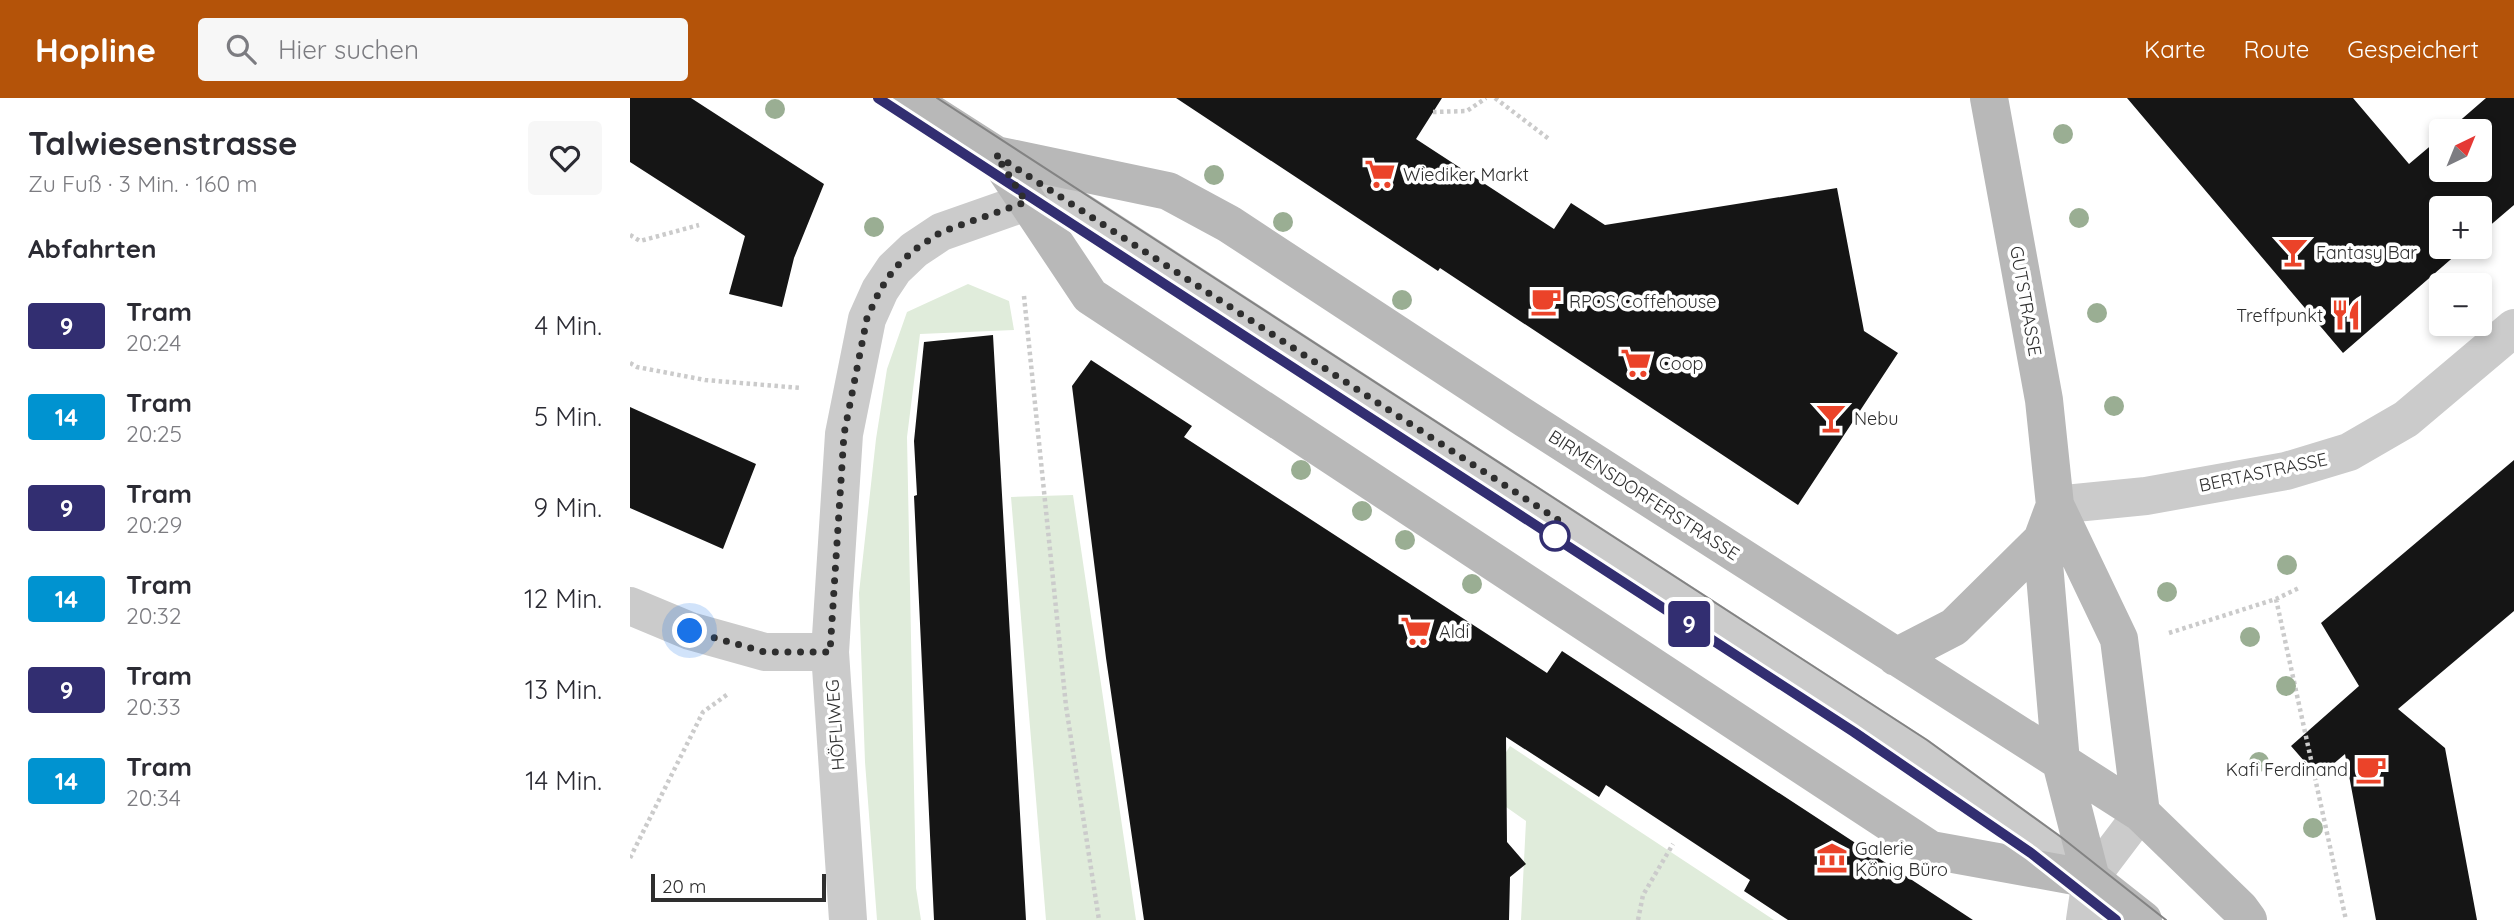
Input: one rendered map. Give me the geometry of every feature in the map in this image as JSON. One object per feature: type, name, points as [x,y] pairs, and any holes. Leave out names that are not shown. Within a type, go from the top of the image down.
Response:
[{"type":"main road","name":"BIRMENSDORFERSTRASSE","points":[[907,98],[996,155],[1168,191],[1229,224],[1504,405],[2141,813],[2240,909],[2248,920]]},
{"type":"main road","name":"GUTSTRASSE","points":[[1989,98],[2044,400],[2062,762],[2091,879]]},
{"type":"main road","name":"BIRMENSDORFERSTRASSE","points":[[996,155],[1090,296],[1931,850],[2091,879],[2143,920]]},
{"type":"main road","name":"GUTSTRASSE","points":[[2049,523],[2119,639],[2141,813]]},
{"type":"main road","points":[[1896,657],[1954,627],[2049,523]]},
{"type":"street","name":"HÖFLIWEG","points":[[848,920],[830,652],[844,434],[867,318],[880,290],[894,269],[914,250],[941,232],[1026,202]]},
{"type":"street","name":"BERTASTRASSE","points":[[2049,523],[2146,496],[2273,474],[2349,452],[2406,419],[2514,328]]},
{"type":"street","points":[[630,606],[690,631],[765,652],[830,652]]},
{"type":"street","points":[[2085,920],[2091,879]]},
{"type":"lane","name":"BIRMENSDORFERSTRASSE","points":[[996,155],[1918,754],[2091,879]]},
{"type":"lane","points":[[2091,879],[2141,813]]},
{"type":"path","points":[[1433,112],[1467,111],[1486,98]]},
{"type":"path","points":[[1495,98],[1549,139]]},
{"type":"path","points":[[630,235],[640,241],[699,225]]},
{"type":"path","points":[[1024,296],[1066,706],[1099,920]]},
{"type":"path","points":[[630,363],[637,367],[705,380],[813,389]]},
{"type":"path","points":[[2169,633],[2276,599],[2299,588]]},
{"type":"path","points":[[2276,599],[2346,920]]},
{"type":"path","points":[[630,858],[703,712],[740,687],[765,652]]},
{"type":"path","points":[[1638,920],[1643,895],[1673,844]]},
{"type":"green space","points":[[968,284],[1009,301],[1014,330],[920,334],[907,437],[916,888],[921,920],[877,920],[865,762],[859,593],[876,439],[887,369],[907,312]]},
{"type":"green space","points":[[1073,495],[1136,920],[1046,920],[1011,497]]},
{"type":"green space","points":[[1510,746],[1774,920],[1521,920],[1526,821],[1482,790]]},
{"type":"building","points":[[630,98],[691,98],[824,184],[794,258],[782,307],[729,294],[745,236],[630,162]]},
{"type":"building","points":[[1176,98],[1442,98],[1416,139],[1554,229],[1571,203],[1605,225],[1837,188],[1864,331],[1898,353],[1798,505],[1440,268],[1438,271]]},
{"type":"building","points":[[2127,98],[2353,98],[2409,164],[2429,147],[2429,182],[2492,182],[2492,119],[2462,119],[2486,98],[2514,98],[2514,205],[2492,224],[2492,196],[2429,196],[2429,259],[2451,259],[2435,273],[2429,273],[2429,278],[2343,353]]},
{"type":"building","points":[[993,335],[1026,920],[934,920],[914,496],[917,495],[914,441],[924,342]]},
{"type":"building","points":[[1091,360],[1192,426],[1184,437],[1547,673],[1562,651],[1973,920],[1788,920],[1744,891],[1750,880],[1606,785],[1599,797],[1506,737],[1507,842],[1526,864],[1510,877],[1509,920],[1144,920],[1106,658],[1072,386]]},
{"type":"building","points":[[630,407],[756,464],[723,549],[630,508]]},
{"type":"building","points":[[2514,460],[2514,611],[2398,709],[2445,748],[2477,920],[2376,920],[2345,754],[2318,777],[2291,746],[2359,686],[2321,623]]},
{"type":"tram line","points":[[878,98],[1854,731],[2031,853],[2116,920]]},
{"type":"tram line","name":"9","points":[[878,98],[1909,768],[2031,853],[2116,920]]},
{"type":"tram line","points":[[937,98],[1927,740],[2061,837],[2166,920]]},
{"type":"place","name":"Wiediker Markt","points":[[1380,174]]},
{"type":"place","name":"Fantasy Bar","points":[[2293,252]]},
{"type":"place","name":"RPOS Coffehouse","points":[[1546,301]]},
{"type":"place","name":"Treffpunkt","points":[[2346,315]]},
{"type":"place","name":"Coop","points":[[1636,363]]},
{"type":"place","name":"Nebu","points":[[1831,418]]},
{"type":"place","name":"Aldi","points":[[1416,631]]},
{"type":"place","name":"Kafi Ferdinand","points":[[2371,769]]},
{"type":"place","name":"Galerie König Büro","points":[[1832,858]]},
{"type":"route","points":[[690,631],[765,652],[830,652],[844,434],[867,318],[880,290],[894,269],[914,250],[941,232],[1026,202],[996,155],[1563,523],[1555,536]]}]
